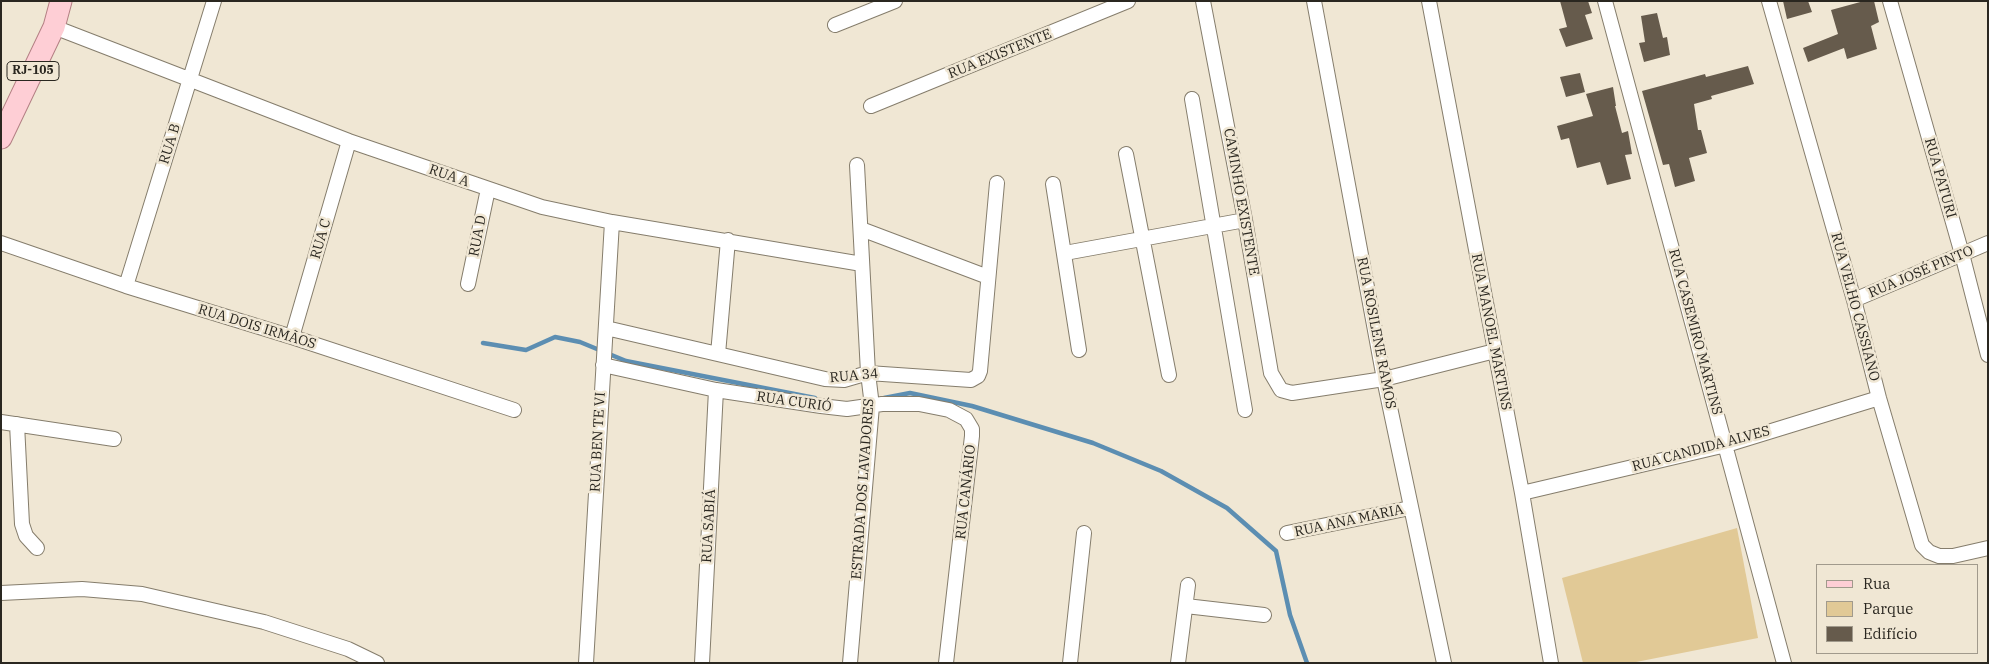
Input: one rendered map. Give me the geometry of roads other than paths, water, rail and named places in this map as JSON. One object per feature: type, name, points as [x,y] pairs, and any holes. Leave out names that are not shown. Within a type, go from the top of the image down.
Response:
[{"type":"main road","name":"RJ-105","points":[[1,138],[54,27],[61,1]]},
{"type":"street","name":"RUA B","points":[[126,286],[214,1]]},
{"type":"street","points":[[835,25],[895,1]]},
{"type":"street","name":"RUA EXISTENTE","points":[[871,106],[1128,1]]},
{"type":"street","name":"CAMINHO EXISTENTE","points":[[1203,1],[1245,220],[1271,373],[1281,390],[1292,393],[1384,379]]},
{"type":"street","name":"RUA ROSILENE RAMOS","points":[[1314,1],[1384,379],[1444,663]]},
{"type":"street","name":"RUA MANOEL MARTINS","points":[[1429,1],[1522,493],[1551,663]]},
{"type":"street","name":"RUA CASEMIRO MARTINS","points":[[1605,1],[1784,663]]},
{"type":"street","name":"RUA VELHO CASSIANO","points":[[1769,1],[1854,300],[1879,398],[1922,545],[1929,552],[1939,556],[1953,556],[1988,548]]},
{"type":"street","name":"RUA PATURI","points":[[1890,1],[1962,254],[1988,355]]},
{"type":"street","name":"RUA A","points":[[54,27],[350,141],[542,207],[612,222],[862,264]]},
{"type":"street","points":[[1192,99],[1212,226],[1245,410]]},
{"type":"street","name":"RUA C","points":[[292,337],[350,141]]},
{"type":"street","points":[[1126,154],[1169,375]]},
{"type":"street","name":"ESTRADA DOS LAVADORES","points":[[850,663],[872,404],[857,165]]},
{"type":"street","name":"RUA 34","points":[[606,333],[718,354],[825,379],[954,380],[975,378],[980,371],[997,183]]},
{"type":"street","points":[[1054,184],[1079,350]]},
{"type":"street","name":"RUA D","points":[[468,284],[488,189]]},
{"type":"street","points":[[1065,253],[1245,220]]},
{"type":"street","name":"RUA BEN TE VI","points":[[586,663],[612,222]]},
{"type":"street","points":[[860,229],[988,277]]},
{"type":"street","points":[[718,354],[728,240]]},
{"type":"street","name":"RUA DOIS IRMÃOS","points":[[1,243],[126,286],[292,337],[514,410]]},
{"type":"street","name":"RUA JOSÉ PINTO","points":[[1854,300],[1988,243]]},
{"type":"street","points":[[1384,379],[1495,351]]},
{"type":"street","points":[[603,361],[716,390]]},
{"type":"street","name":"RUA CURIÓ","points":[[716,390],[843,409],[872,404]]},
{"type":"street","name":"RUA SABIÁ","points":[[702,663],[716,390]]},
{"type":"street","name":"RUA CANDIDA ALVES","points":[[1522,493],[1726,445],[1879,398]]},
{"type":"street","name":"RUA CANÁRIO","points":[[872,404],[905,403],[932,406],[962,416],[966,419],[972,430],[946,663]]},
{"type":"street","points":[[1,422],[114,439]]},
{"type":"street","points":[[17,424],[22,524],[26,536],[37,548]]},
{"type":"street","name":"RUA ANA MARIA","points":[[1287,533],[1410,508]]},
{"type":"street","points":[[1070,663],[1084,533]]},
{"type":"street","points":[[1178,663],[1188,585]]},
{"type":"street","points":[[1,593],[82,589],[142,594],[264,622],[348,649],[377,663]]},
{"type":"street","points":[[1186,606],[1264,615]]},
{"type":"waterway","points":[[483,343],[526,350],[555,337],[580,342],[626,361],[815,398]]},
{"type":"waterway","points":[[884,398],[910,393],[972,406],[1093,443],[1161,471],[1227,508],[1276,551],[1290,615],[1307,663]]}]
